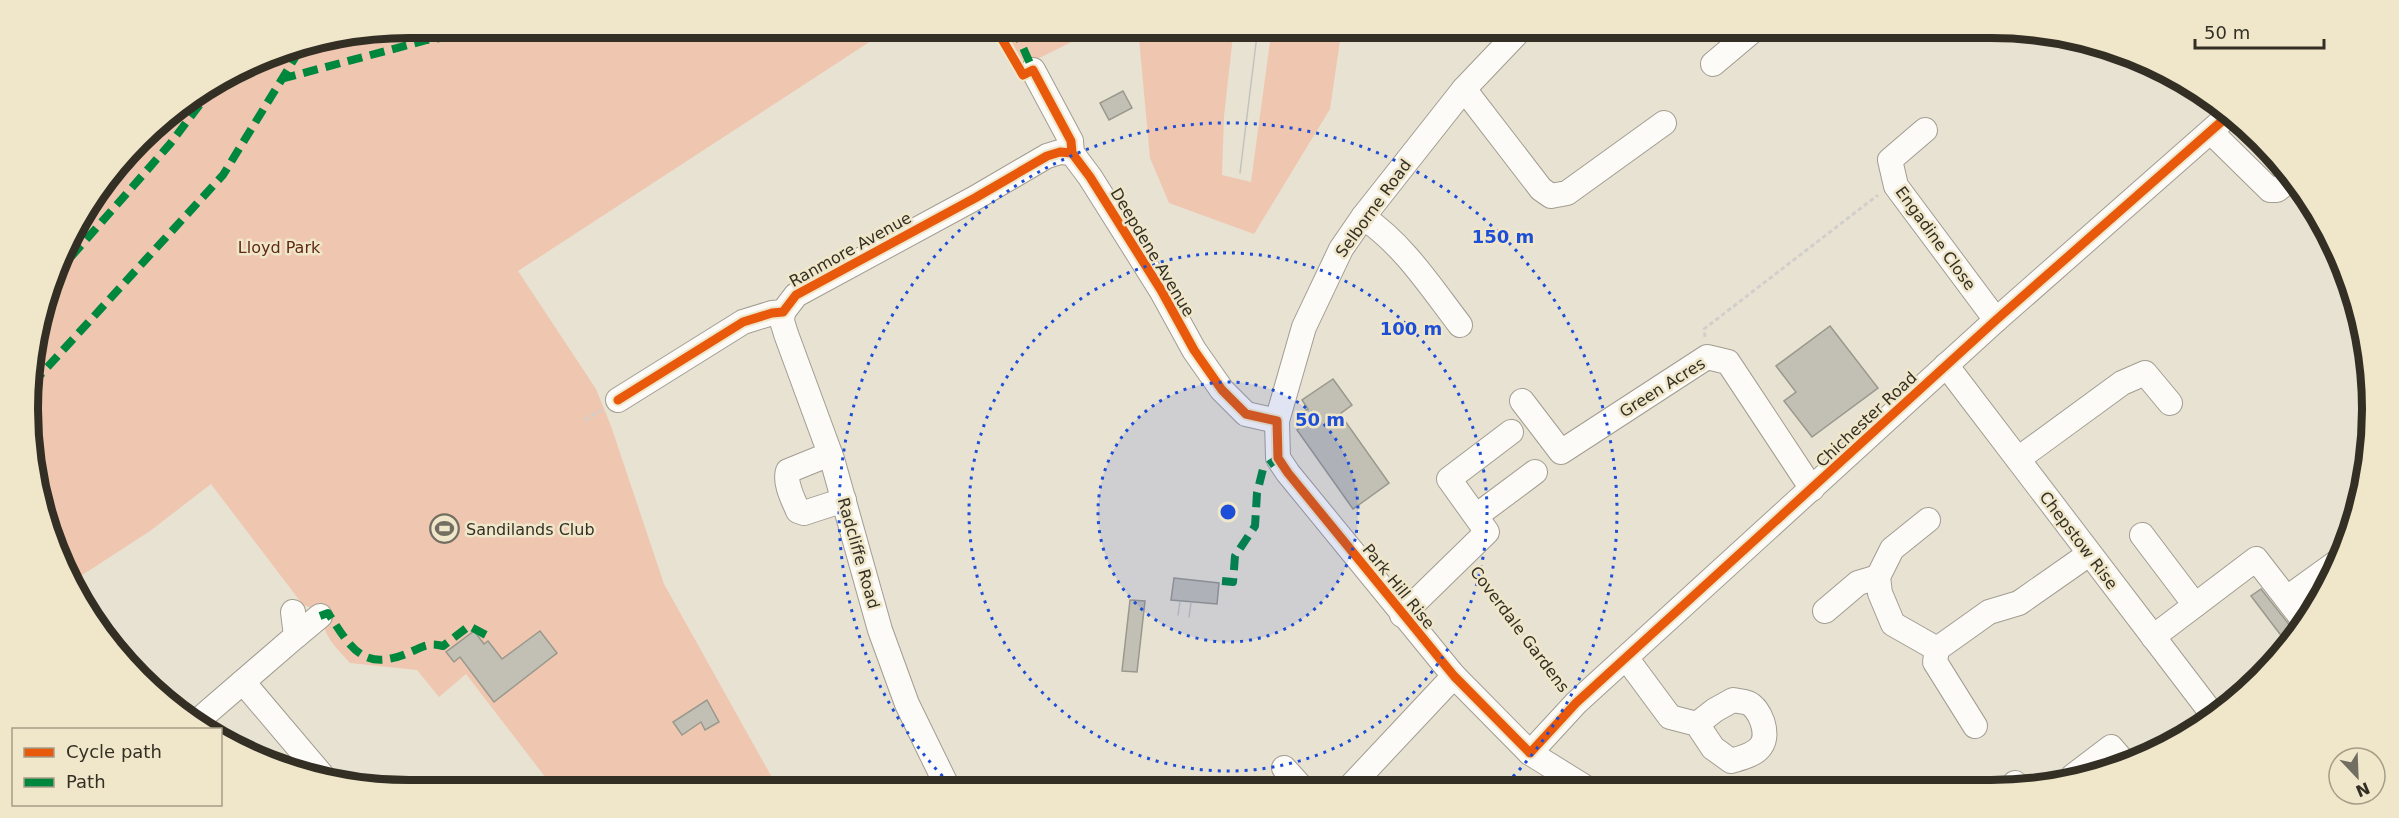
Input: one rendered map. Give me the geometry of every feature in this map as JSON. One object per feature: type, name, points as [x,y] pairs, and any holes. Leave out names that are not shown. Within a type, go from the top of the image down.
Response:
[{"type":"street","name":"Selborne Road","points":[[1277,421],[1304,327],[1341,249],[1363,217],[1464,89],[1513,38]]},
{"type":"street","points":[[1713,64],[1744,38]]},
{"type":"street","name":"Deepdene Avenue","points":[[1033,70],[1071,141],[1072,153],[1090,177],[1161,290],[1194,350],[1222,390],[1246,414],[1277,421]]},
{"type":"street","points":[[1464,89],[1541,189],[1551,196],[1567,193],[1664,123]]},
{"type":"street","name":"Chichester Road","points":[[1530,753],[1576,703],[1627,659],[1946,365],[2223,120]]},
{"type":"street","name":"Engadine Close","points":[[1925,130],[1890,160],[1896,186],[1996,320]]},
{"type":"street","points":[[2211,132],[2270,190],[2277,190],[2285,183]]},
{"type":"street","name":"Ranmore Avenue","points":[[618,400],[743,322],[783,312],[796,295],[975,198],[1047,156],[1060,152],[1072,153]]},
{"type":"street","points":[[1363,217],[1393,239],[1460,325]]},
{"type":"street","name":"Radcliffe Road","points":[[783,312],[782,321],[789,345],[830,454],[884,641],[907,704],[944,780]]},
{"type":"street","name":"Green Acres","points":[[1522,401],[1561,452],[1707,357],[1728,362],[1812,489]]},
{"type":"street","name":"Chepstow Rise","points":[[1946,365],[2209,709]]},
{"type":"street","points":[[2018,459],[2122,383],[2145,373],[2170,403]]},
{"type":"street","name":"Park Hill Rise","points":[[1277,421],[1278,458],[1287,473],[1402,615],[1454,676],[1530,753],[1574,780]]},
{"type":"street","points":[[1511,432],[1449,479],[1476,516],[1535,472]]},
{"type":"street","points":[[830,454],[788,471],[786,476],[798,511],[804,513],[844,500]]},
{"type":"street","name":"Coverdale Gardens","points":[[1402,615],[1487,532],[1476,516]]},
{"type":"street","points":[[1928,520],[1892,549],[1878,577],[1880,593],[1893,624],[1937,650]]},
{"type":"street","points":[[2142,535],[2195,604]]},
{"type":"street","points":[[1975,726],[1935,663],[1937,650],[1989,612],[2019,603],[2089,554]]},
{"type":"street","points":[[2153,637],[2256,559],[2299,615]]},
{"type":"street","points":[[2287,598],[2324,572]]},
{"type":"street","points":[[1825,611],[1858,583],[1878,577]]},
{"type":"street","points":[[202,717],[243,682],[295,624],[320,616]]},
{"type":"street","points":[[1627,659],[1670,717],[1697,724]]},
{"type":"street","points":[[1356,780],[1454,676]]},
{"type":"street","points":[[243,682],[316,769]]},
{"type":"street","points":[[2083,769],[2111,747],[2120,757]]},
{"type":"street","points":[[1284,768],[1295,780]]},
{"type":"path","points":[[1001,38],[1023,75],[1033,70]]},
{"type":"path","points":[[1707,357],[1704,329],[1888,188],[1900,190]]},
{"type":"green space","name":"Lloyd Park","points":[[385,38],[876,38],[518,271],[596,389],[611,426],[664,584],[773,780],[548,780],[466,674],[439,697],[417,670],[350,663],[330,640],[319,613],[303,605],[211,484],[150,531],[78,578],[57,528],[50,505],[38,433],[38,385],[50,313],[66,267],[87,223],[114,183],[146,146],[203,100],[245,76],[290,57],[337,45]]},
{"type":"green space","points":[[1009,38],[1080,38],[1025,65]]},
{"type":"green space","points":[[1139,38],[1233,38],[1224,116],[1222,175],[1251,182],[1271,38],[1340,38],[1330,109],[1254,234],[1169,203],[1150,158]]},
{"type":"building","points":[[1123,91],[1132,108],[1109,120],[1100,103]]},
{"type":"building","points":[[1830,326],[1878,388],[1812,437],[1784,401],[1796,392],[1776,366]]},
{"type":"building","points":[[1333,379],[1352,405],[1340,414],[1389,483],[1353,509],[1297,430],[1307,423],[1300,414],[1308,409],[1302,400]]},
{"type":"building","points":[[1174,578],[1219,583],[1217,604],[1171,600]]},
{"type":"building","points":[[2261,589],[2291,627],[2283,638],[2251,596]]},
{"type":"building","points":[[1130,600],[1145,601],[1137,672],[1122,671]]},
{"type":"building","points":[[474,631],[484,644],[488,641],[502,659],[540,631],[557,653],[494,702],[460,657],[454,662],[446,652]]},
{"type":"building","points":[[707,700],[719,722],[705,730],[701,722],[682,735],[673,722]]},
{"type":"tram line","points":[[1240,173],[1257,38]]},
{"type":"tram line","points":[[1178,615],[1180,602]]},
{"type":"tram line","points":[[1189,617],[1191,603]]},
{"type":"marked path","points":[[281,79],[440,38]]},
{"type":"marked path","points":[[1019,38],[1033,70]]},
{"type":"marked path","points":[[39,376],[223,175],[297,55]]},
{"type":"marked path","points":[[70,258],[170,144],[203,100]]},
{"type":"marked path","points":[[1222,581],[1233,582],[1235,556],[1255,526],[1257,493],[1263,469],[1278,458]]},
{"type":"marked path","points":[[320,616],[328,613],[352,646],[369,658],[380,660],[393,658],[429,645],[443,646],[469,626],[486,635]]},
{"type":"cycle path","points":[[1001,38],[1023,75],[1033,70],[1071,141],[1072,153],[1090,177],[1161,290],[1194,350],[1222,390],[1246,414],[1277,421],[1278,458],[1288,473],[1454,676],[1530,753],[1576,703],[1996,320],[2223,120]]},
{"type":"cycle path","points":[[618,400],[743,322],[783,312],[796,295],[975,198],[1047,156],[1060,152],[1072,153]]},
{"type":"place","name":"Sandilands Club","points":[[445,529]]}]
